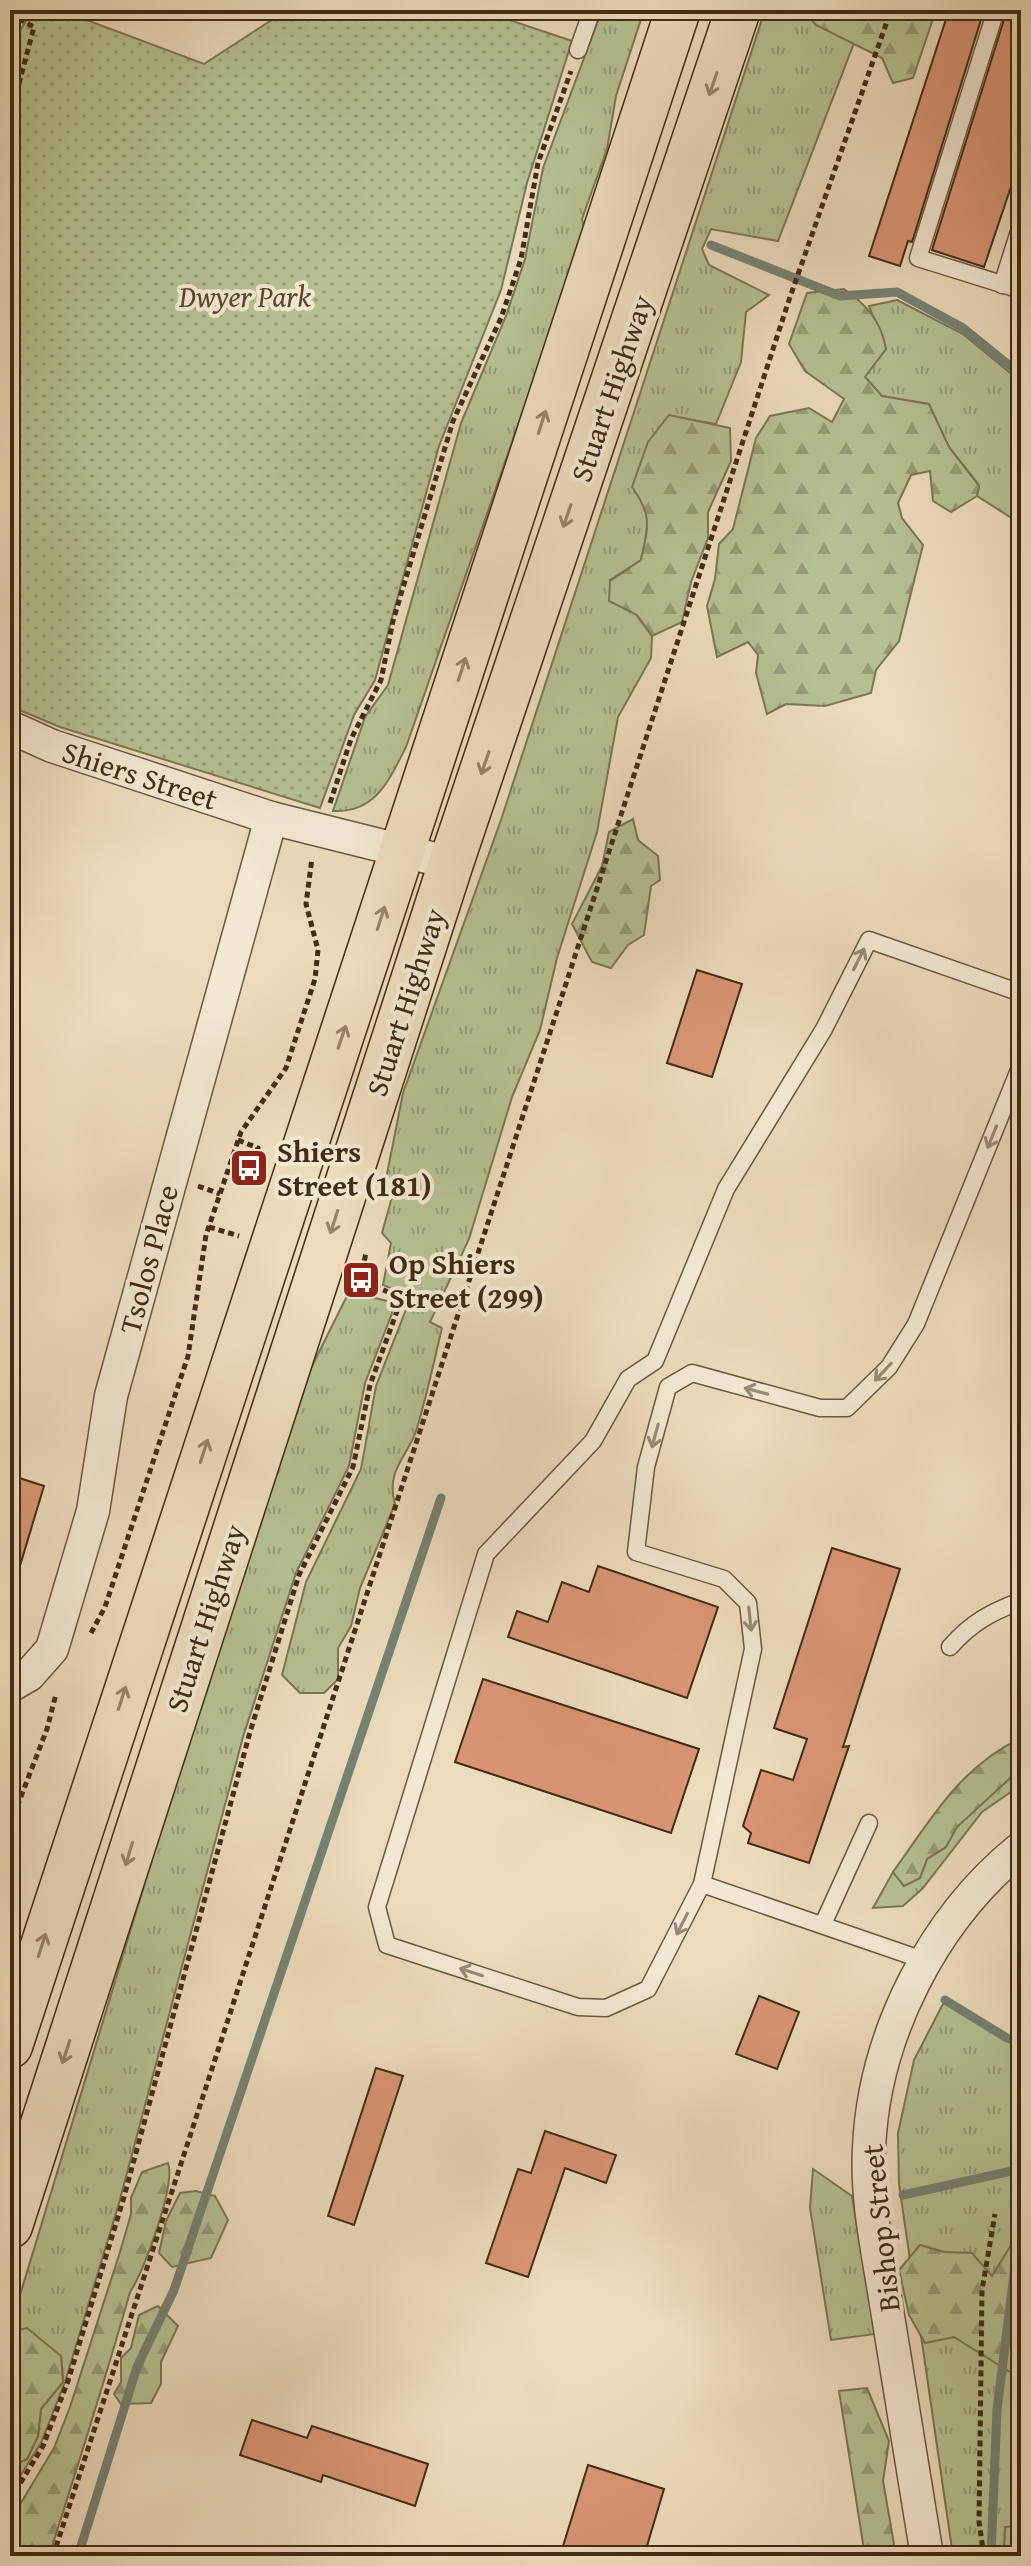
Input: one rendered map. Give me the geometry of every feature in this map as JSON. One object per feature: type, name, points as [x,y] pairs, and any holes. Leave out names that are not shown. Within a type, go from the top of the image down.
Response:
[{"type":"highway","name":"Stuart Highway","points":[[10,2046],[678,10]]},
{"type":"highway","name":"Stuart Highway","points":[[10,2226],[451,863],[738,10]]},
{"type":"street","name":"Shiers Street","points":[[10,727],[52,746],[271,818],[451,863]]},
{"type":"street","name":"Tsolos Place","points":[[10,1686],[29,1675],[52,1649],[93,1511],[111,1396],[271,818]]},
{"type":"street","name":"Bishop Street","points":[[927,2556],[875,2230],[869,2172],[870,2127],[885,2051],[926,1961],[978,1888],[1021,1848]]},
{"type":"lane","points":[[578,50],[592,10]]},
{"type":"lane","points":[[996,10],[918,258],[1021,290]]},
{"type":"lane","points":[[1002,285],[1021,225]]},
{"type":"lane","points":[[1021,993],[869,940],[824,1029],[726,1189],[655,1361],[628,1379],[593,1441],[486,1554],[377,1907],[387,1945],[578,2007],[606,2008],[648,1989],[702,1884],[753,1649],[748,1603],[724,1579],[636,1552],[646,1467],[668,1387],[692,1373],[820,1408],[847,1408],[889,1367],[916,1324],[1021,1065]]},
{"type":"lane","points":[[950,1647],[966,1629],[989,1612],[1021,1601]]},
{"type":"lane","points":[[823,1924],[869,1823]]},
{"type":"lane","points":[[702,1884],[926,1961]]},
{"type":"path","points":[[53,2556],[789,300],[891,10]]},
{"type":"path","points":[[10,14],[34,27],[10,117]]},
{"type":"path","points":[[89,1636],[105,1607],[188,1356],[203,1246],[238,1140],[249,1117],[286,1068],[315,979],[319,958],[306,904],[306,886],[321,832],[345,752],[381,680],[393,621],[453,421],[501,318],[521,259],[538,163],[578,50]]},
{"type":"path","points":[[238,1140],[258,1148],[249,1168]]},
{"type":"path","points":[[10,2500],[43,2446],[68,2381],[124,2197],[250,1732],[299,1575],[353,1467],[370,1385],[400,1303],[397,1296],[361,1280]]},
{"type":"path","points":[[10,1825],[47,1729],[58,1685]]},
{"type":"path","points":[[984,2556],[979,2522],[982,2290],[995,2214]]},
{"type":"green space","name":"Dwyer Park","points":[[32,10],[60,10],[204,64],[287,10],[480,10],[572,41],[527,183],[501,290],[439,446],[375,680],[354,715],[320,808],[60,727],[10,706],[10,48]]},
{"type":"green space","points":[[602,10],[644,10],[616,96],[607,149],[582,219],[585,232],[406,747],[387,782],[371,800],[348,810],[333,811],[365,717],[388,685],[461,423],[506,316],[525,259],[543,168]]},
{"type":"green space","points":[[765,10],[804,10],[816,25],[854,43],[778,241],[711,229],[702,249],[709,265],[769,295],[746,312],[741,362],[716,424],[669,416],[647,508],[648,528],[641,560],[610,580],[652,636],[651,658],[618,717],[597,832],[557,958],[540,1030],[512,1097],[469,1239],[430,1322],[442,1328],[424,1403],[413,1438],[395,1472],[395,1504],[360,1588],[351,1626],[338,1648],[338,1679],[324,1693],[300,1693],[282,1675],[306,1582],[361,1469],[376,1386],[407,1307],[407,1295],[383,1285],[391,1243],[382,1233],[392,1197],[383,1194],[403,1093],[501,820]]},
{"type":"green space","points":[[804,10],[936,10],[913,78],[893,83],[882,58],[816,25]]},
{"type":"green space","points":[[844,289],[872,314],[884,339],[886,349],[865,377],[882,396],[929,404],[949,447],[979,486],[977,496],[951,512],[933,501],[930,471],[911,475],[898,503],[902,518],[923,545],[899,641],[876,670],[871,693],[825,706],[786,704],[767,714],[756,673],[758,655],[748,642],[717,657],[707,606],[715,579],[719,544],[733,529],[756,438],[770,416],[809,408],[832,422],[844,399],[805,371],[789,344],[807,293]]},
{"type":"green space","points":[[897,300],[963,334],[1021,382],[1021,524],[977,496],[979,485],[949,447],[929,405],[882,396],[864,376],[886,349],[869,306]]},
{"type":"green space","points":[[669,415],[730,428],[731,461],[708,512],[708,538],[691,582],[682,622],[652,636],[637,615],[609,601],[610,581],[641,560],[647,522],[643,506],[632,487],[648,442]]},
{"type":"green space","points":[[633,819],[638,840],[658,856],[660,880],[651,886],[644,935],[628,945],[611,968],[592,962],[572,924],[602,866],[609,832]]},
{"type":"green space","points":[[349,1292],[396,1303],[365,1383],[349,1466],[296,1573],[243,1737],[119,2203],[65,2382],[41,2443],[10,2492],[10,2467],[27,2459],[38,2436],[41,2409],[63,2382],[61,2356],[10,2338],[10,2328],[174,1787],[311,1368]]},
{"type":"green space","points":[[1021,1738],[1021,1768],[957,1827],[946,1847],[927,1859],[920,1878],[904,1886],[893,1872],[948,1796],[980,1764]]},
{"type":"green space","points":[[1021,1768],[1021,1785],[982,1812],[923,1888],[903,1906],[873,1908],[893,1872],[904,1886],[920,1878],[927,1859],[946,1847],[956,1827]]},
{"type":"green space","points":[[945,2000],[1007,2038],[1021,2042],[1021,2526],[1005,2528],[1004,2556],[953,2556],[899,2184],[898,2133],[914,2060]]},
{"type":"green space","points":[[168,2163],[167,2189],[157,2228],[130,2292],[49,2556],[10,2556],[10,2521],[54,2448],[70,2407],[120,2252],[131,2214],[131,2198],[142,2172]]},
{"type":"green space","points":[[813,2169],[852,2196],[875,2334],[831,2340],[810,2208]]},
{"type":"green space","points":[[196,2191],[215,2196],[228,2220],[211,2258],[172,2267],[159,2253],[166,2221],[180,2193]]},
{"type":"green space","points":[[1021,2229],[1021,2372],[1015,2375],[954,2337],[925,2343],[909,2315],[899,2270],[920,2245],[944,2252],[972,2253],[992,2276]]},
{"type":"green space","points":[[158,2306],[178,2326],[161,2362],[161,2384],[151,2403],[121,2404],[114,2394],[121,2382],[121,2358],[131,2348],[139,2315]]},
{"type":"green space","points":[[27,2328],[61,2356],[63,2382],[41,2409],[38,2436],[27,2459],[10,2467],[10,2338],[13,2331]]},
{"type":"green space","points":[[867,2388],[889,2441],[883,2481],[894,2544],[891,2556],[865,2556],[839,2391]]},
{"type":"green space","points":[[1021,2526],[1021,2556],[1004,2556],[1005,2527]]},
{"type":"building","points":[[949,10],[984,10],[912,242],[908,241],[900,266],[869,256]]},
{"type":"building","points":[[1007,10],[1021,10],[1021,157],[984,267],[932,250]]},
{"type":"building","points":[[697,970],[742,984],[712,1077],[667,1063]]},
{"type":"building","points":[[10,1475],[44,1486],[16,1579],[10,1578]]},
{"type":"building","points":[[832,1548],[900,1569],[843,1747],[849,1746],[809,1863],[748,1843],[751,1833],[743,1826],[761,1770],[793,1780],[807,1739],[774,1728]]},
{"type":"building","points":[[598,1566],[718,1607],[687,1698],[508,1637],[517,1611],[548,1622],[562,1582],[589,1592]]},
{"type":"building","points":[[483,1679],[699,1749],[671,1833],[455,1762]]},
{"type":"building","points":[[759,1996],[799,2012],[777,2069],[736,2054]]},
{"type":"building","points":[[376,2068],[403,2076],[354,2225],[328,2216]]},
{"type":"building","points":[[545,2131],[616,2155],[606,2183],[565,2168],[528,2277],[486,2263],[518,2169],[531,2173]]},
{"type":"building","points":[[252,2420],[307,2438],[312,2426],[428,2464],[415,2506],[323,2475],[321,2482],[240,2455]]},
{"type":"building","points":[[588,2465],[664,2489],[644,2556],[560,2556]]},
{"type":"waterway","points":[[711,245],[840,296],[897,292],[963,328],[1021,375]]},
{"type":"waterway","points":[[78,2556],[137,2367],[174,2290],[441,1498]]},
{"type":"waterway","points":[[945,2000],[1007,2038],[1021,2042]]},
{"type":"waterway","points":[[903,2195],[1021,2169]]},
{"type":"waterway","points":[[991,2556],[997,2410],[1021,2218]]},
{"type":"place","name":"Shiers Street (181)","points":[[249,1168]]},
{"type":"place","name":"Op Shiers Street (299)","points":[[361,1280]]}]
